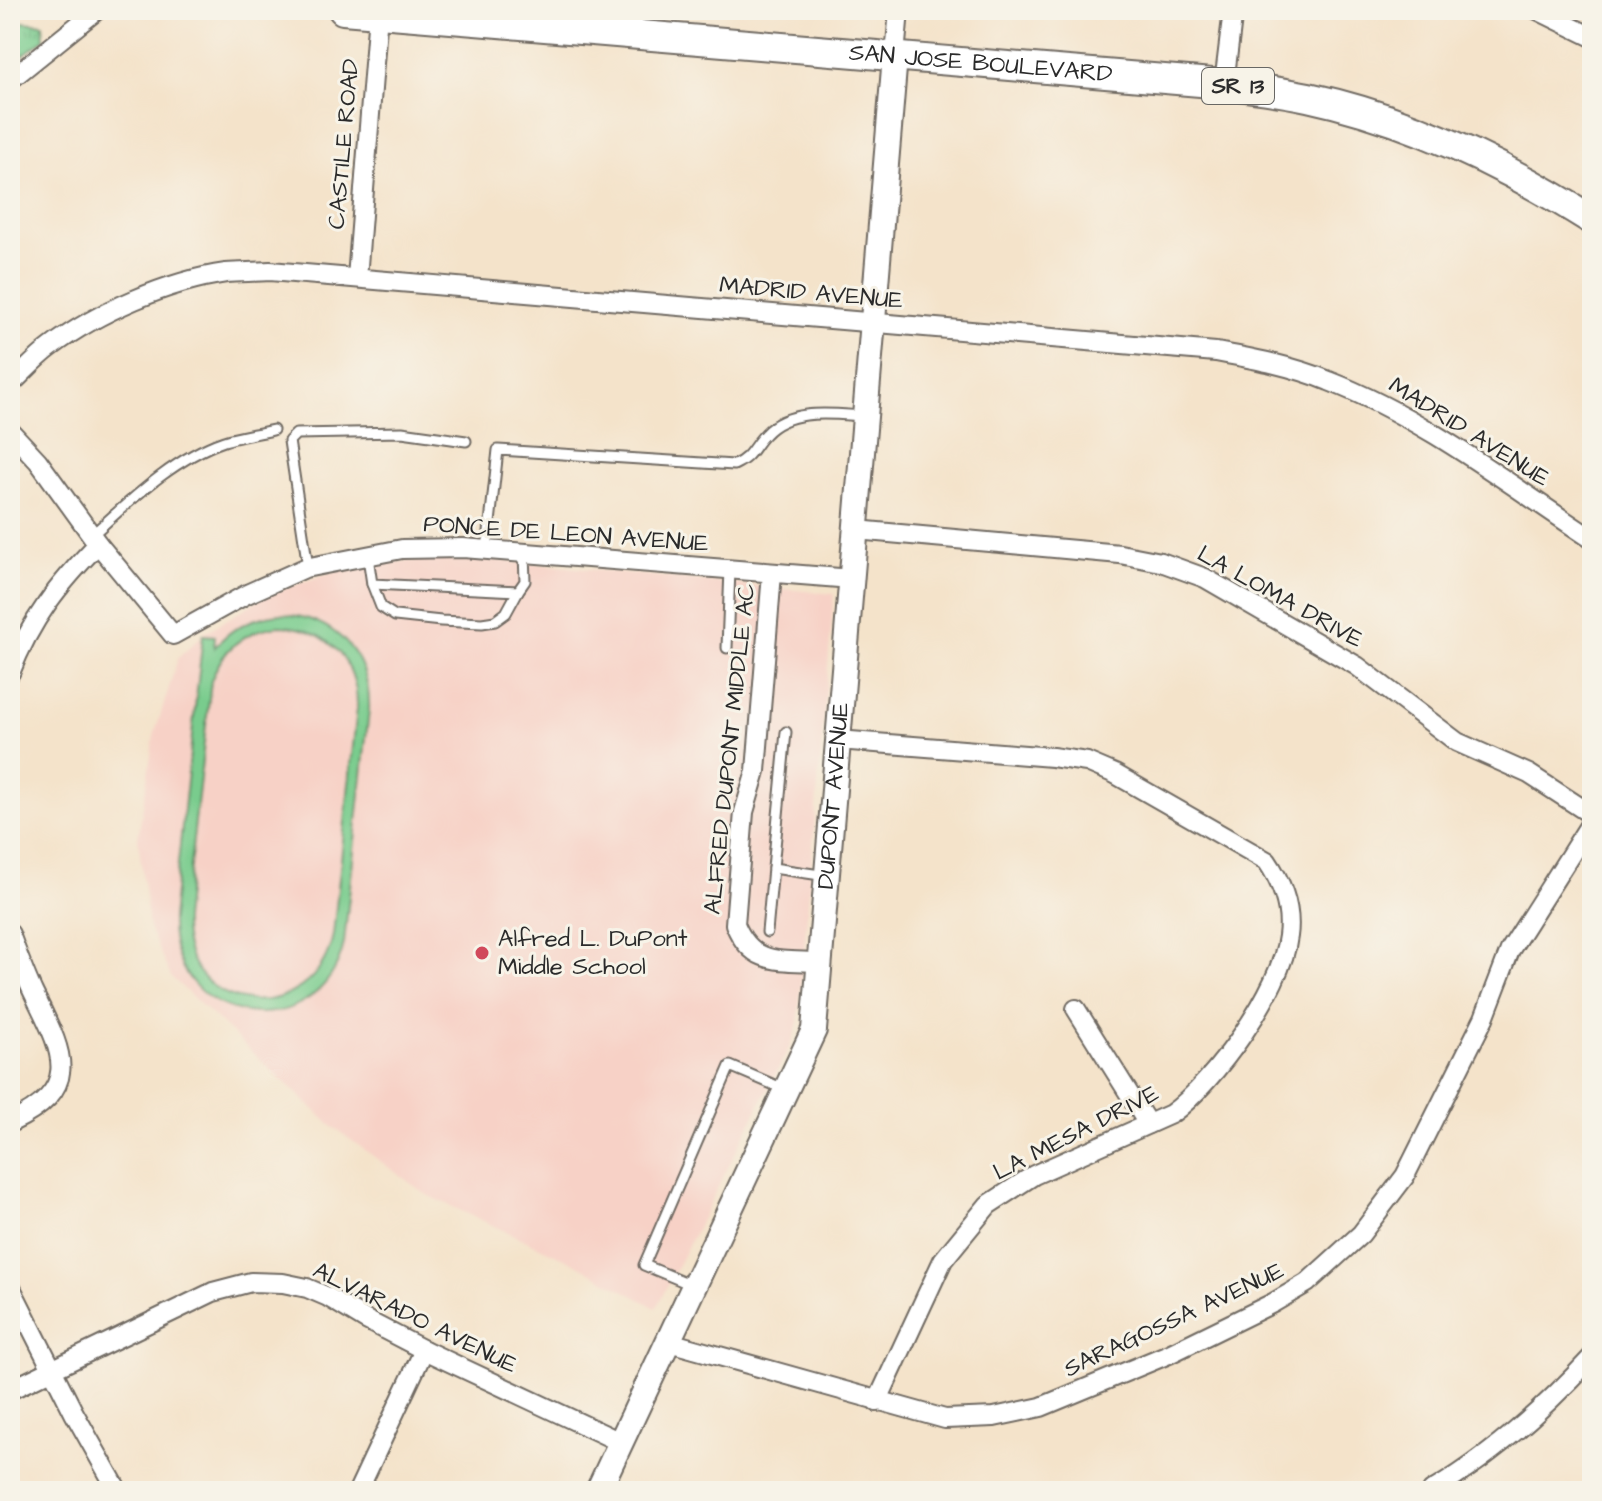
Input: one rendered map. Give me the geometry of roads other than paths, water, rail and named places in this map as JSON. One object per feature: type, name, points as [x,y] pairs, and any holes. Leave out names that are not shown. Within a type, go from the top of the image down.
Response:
[{"type":"main road","name":"SAN JOSE BOULEVARD","points":[[343,10],[510,17],[895,56],[1224,84],[1308,97],[1405,124],[1482,157],[1535,184],[1592,220]]},
{"type":"street","points":[[10,80],[97,10]]},
{"type":"street","points":[[895,56],[899,10]]},
{"type":"street","points":[[1224,84],[1233,10]]},
{"type":"street","points":[[1537,10],[1592,37]]},
{"type":"street","name":"CASTILE ROAD","points":[[357,278],[378,13]]},
{"type":"street","name":"DUPONT AVENUE","points":[[598,1491],[814,1030],[895,56]]},
{"type":"street","name":"MADRID AVENUE","points":[[10,385],[49,348],[82,326],[135,301],[183,283],[226,273],[270,271],[1216,352],[1283,366],[1371,399],[1418,424],[1592,539]]},
{"type":"street","name":"PONCE DE LEON AVENUE","points":[[10,431],[38,461],[95,540],[173,635],[247,594],[308,567],[402,549],[487,550],[852,579]]},
{"type":"street","name":"LA LOMA DRIVE","points":[[856,530],[1120,554],[1161,562],[1205,578],[1357,666],[1457,742],[1529,774],[1592,818]]},
{"type":"street","points":[[10,673],[38,612],[95,540]]},
{"type":"street","name":"ALFRED DUPONT MIDDLE AC","points":[[772,573],[756,771],[744,812],[735,924],[742,941],[755,953],[771,959],[819,962]]},
{"type":"street","name":"LA MESA DRIVE","points":[[838,740],[1036,755],[1087,762],[1115,774],[1267,861],[1283,884],[1289,934],[1275,979],[1236,1044],[1190,1100],[1171,1114],[1034,1175],[988,1205],[943,1260],[877,1402]]},
{"type":"street","name":"SARAGOSSA AVENUE","points":[[669,1342],[945,1419],[994,1417],[1041,1407],[1169,1354],[1273,1303],[1307,1283],[1361,1234],[1405,1176],[1484,1018],[1510,950],[1592,818]]},
{"type":"street","points":[[10,934],[31,989],[54,1032],[61,1061],[59,1081],[50,1098],[31,1113],[10,1123]]},
{"type":"street","points":[[1076,1009],[1148,1124]]},
{"type":"street","name":"ALVARADO AVENUE","points":[[10,1390],[213,1292],[251,1282],[283,1283],[328,1297],[424,1350],[620,1442]]},
{"type":"street","points":[[10,1286],[51,1370],[118,1491]]},
{"type":"street","points":[[358,1491],[424,1350]]},
{"type":"street","points":[[1432,1491],[1522,1426],[1592,1357]]},
{"type":"lane","points":[[487,550],[498,450],[734,465],[746,460],[766,433],[779,423],[811,413],[866,416]]},
{"type":"lane","points":[[95,540],[160,478],[193,456],[227,440],[273,430]]},
{"type":"lane","points":[[308,567],[289,441],[296,434],[402,432],[466,441]]},
{"type":"lane","points":[[368,557],[372,584],[381,607],[395,616],[482,623],[495,621],[506,613],[525,581],[524,553]]},
{"type":"lane","points":[[727,648],[730,569]]},
{"type":"lane","points":[[372,584],[518,591]]},
{"type":"lane","points":[[767,932],[786,732]]},
{"type":"lane","points":[[773,868],[827,876]]},
{"type":"lane","points":[[695,1286],[644,1265],[730,1066],[787,1091]]},
{"type":"place","name":"Alfred L. DuPont Middle School","points":[[482,953]]}]
